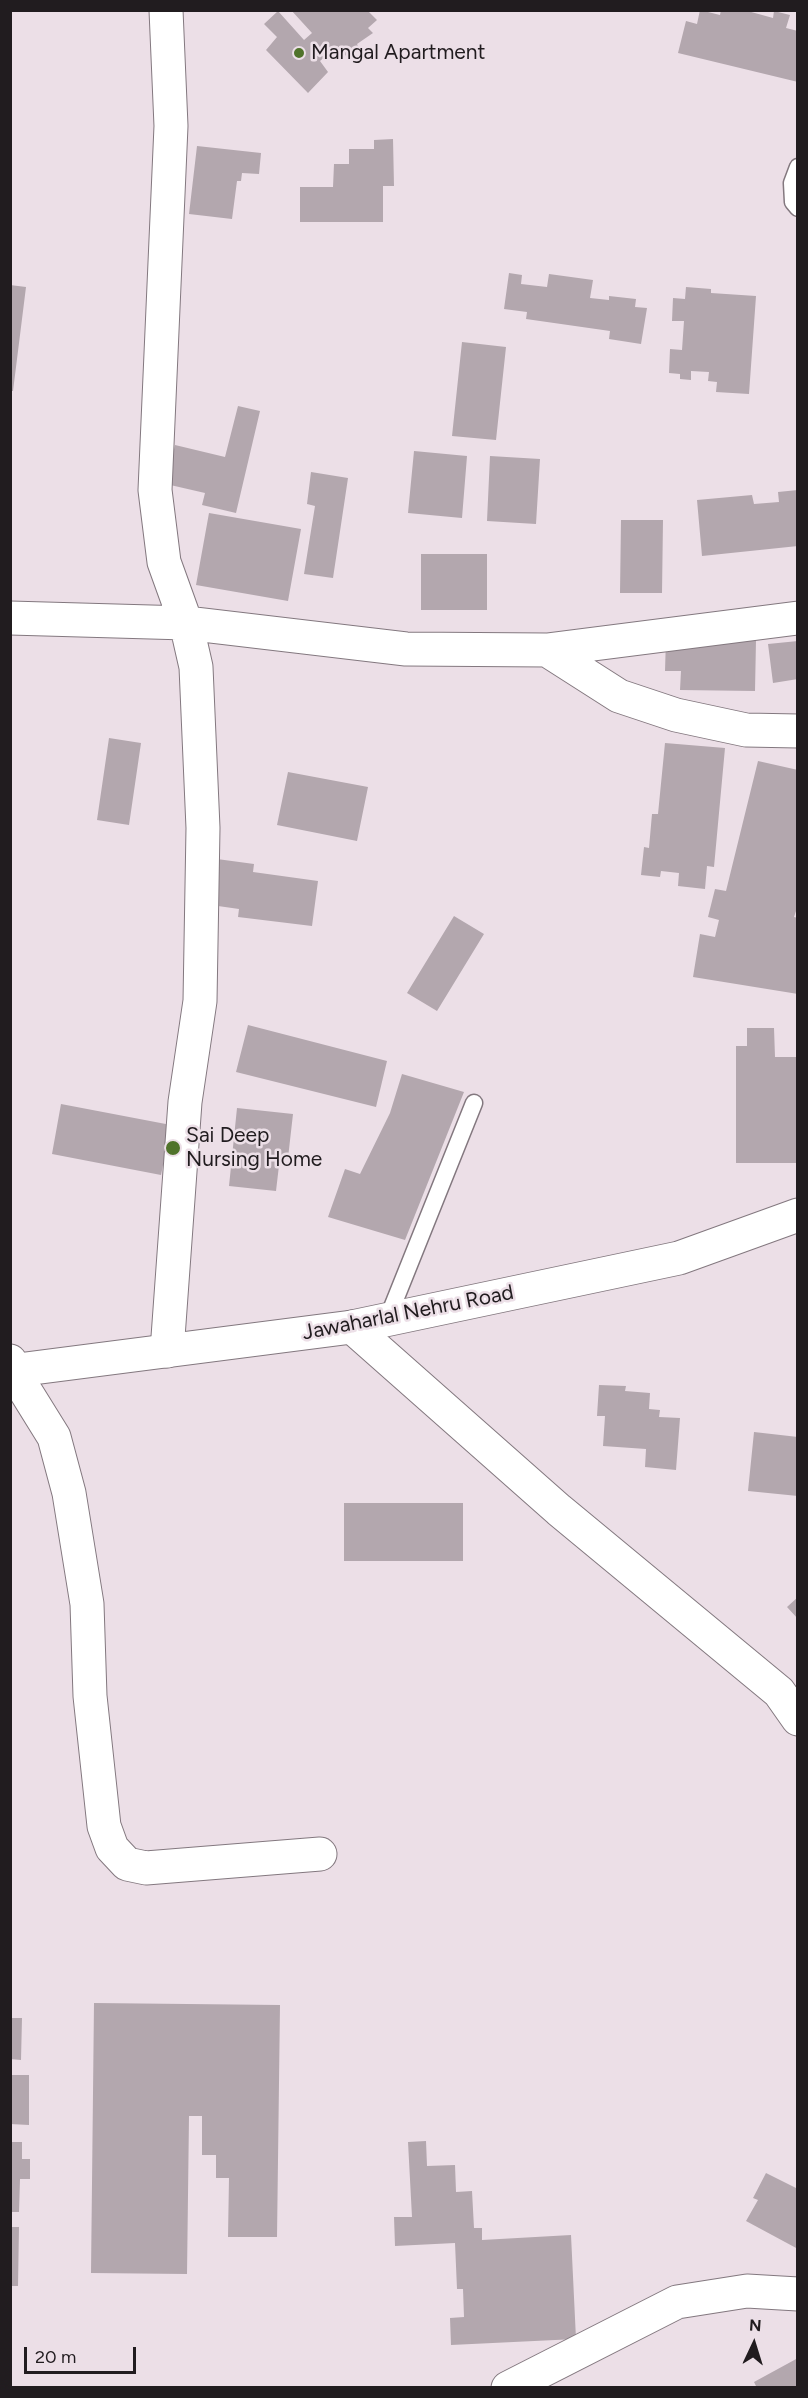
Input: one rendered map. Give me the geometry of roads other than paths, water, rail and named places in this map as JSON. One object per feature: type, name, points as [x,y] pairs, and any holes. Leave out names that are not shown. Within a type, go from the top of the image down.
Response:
[{"type":"street","points":[[166,10],[171,126],[155,490],[164,562],[186,623],[196,667],[203,816],[200,990],[185,1102],[167,1351]]},
{"type":"street","points":[[10,618],[186,623],[406,649],[547,650],[798,618]]},
{"type":"street","points":[[547,650],[619,696],[676,715],[746,730],[798,731]]},
{"type":"street","name":"Jawaharlal Nehru Road","points":[[11,1368],[351,1327],[680,1258],[798,1215]]},
{"type":"street","points":[[351,1327],[559,1510],[779,1692],[798,1719]]},
{"type":"street","points":[[11,1368],[54,1437],[69,1493],[87,1604],[90,1696],[104,1826],[112,1848],[127,1864],[146,1868],[320,1854]]},
{"type":"street","points":[[508,2388],[677,2302],[747,2291],[798,2294]]},
{"type":"lane","points":[[798,167],[792,183],[793,202],[798,208]]},
{"type":"lane","points":[[387,1320],[474,1103]]},
{"type":"place","name":"Mangal Apartment","points":[[299,53]]},
{"type":"place","name":"Sai Deep Nursing Home","points":[[173,1148]]}]
